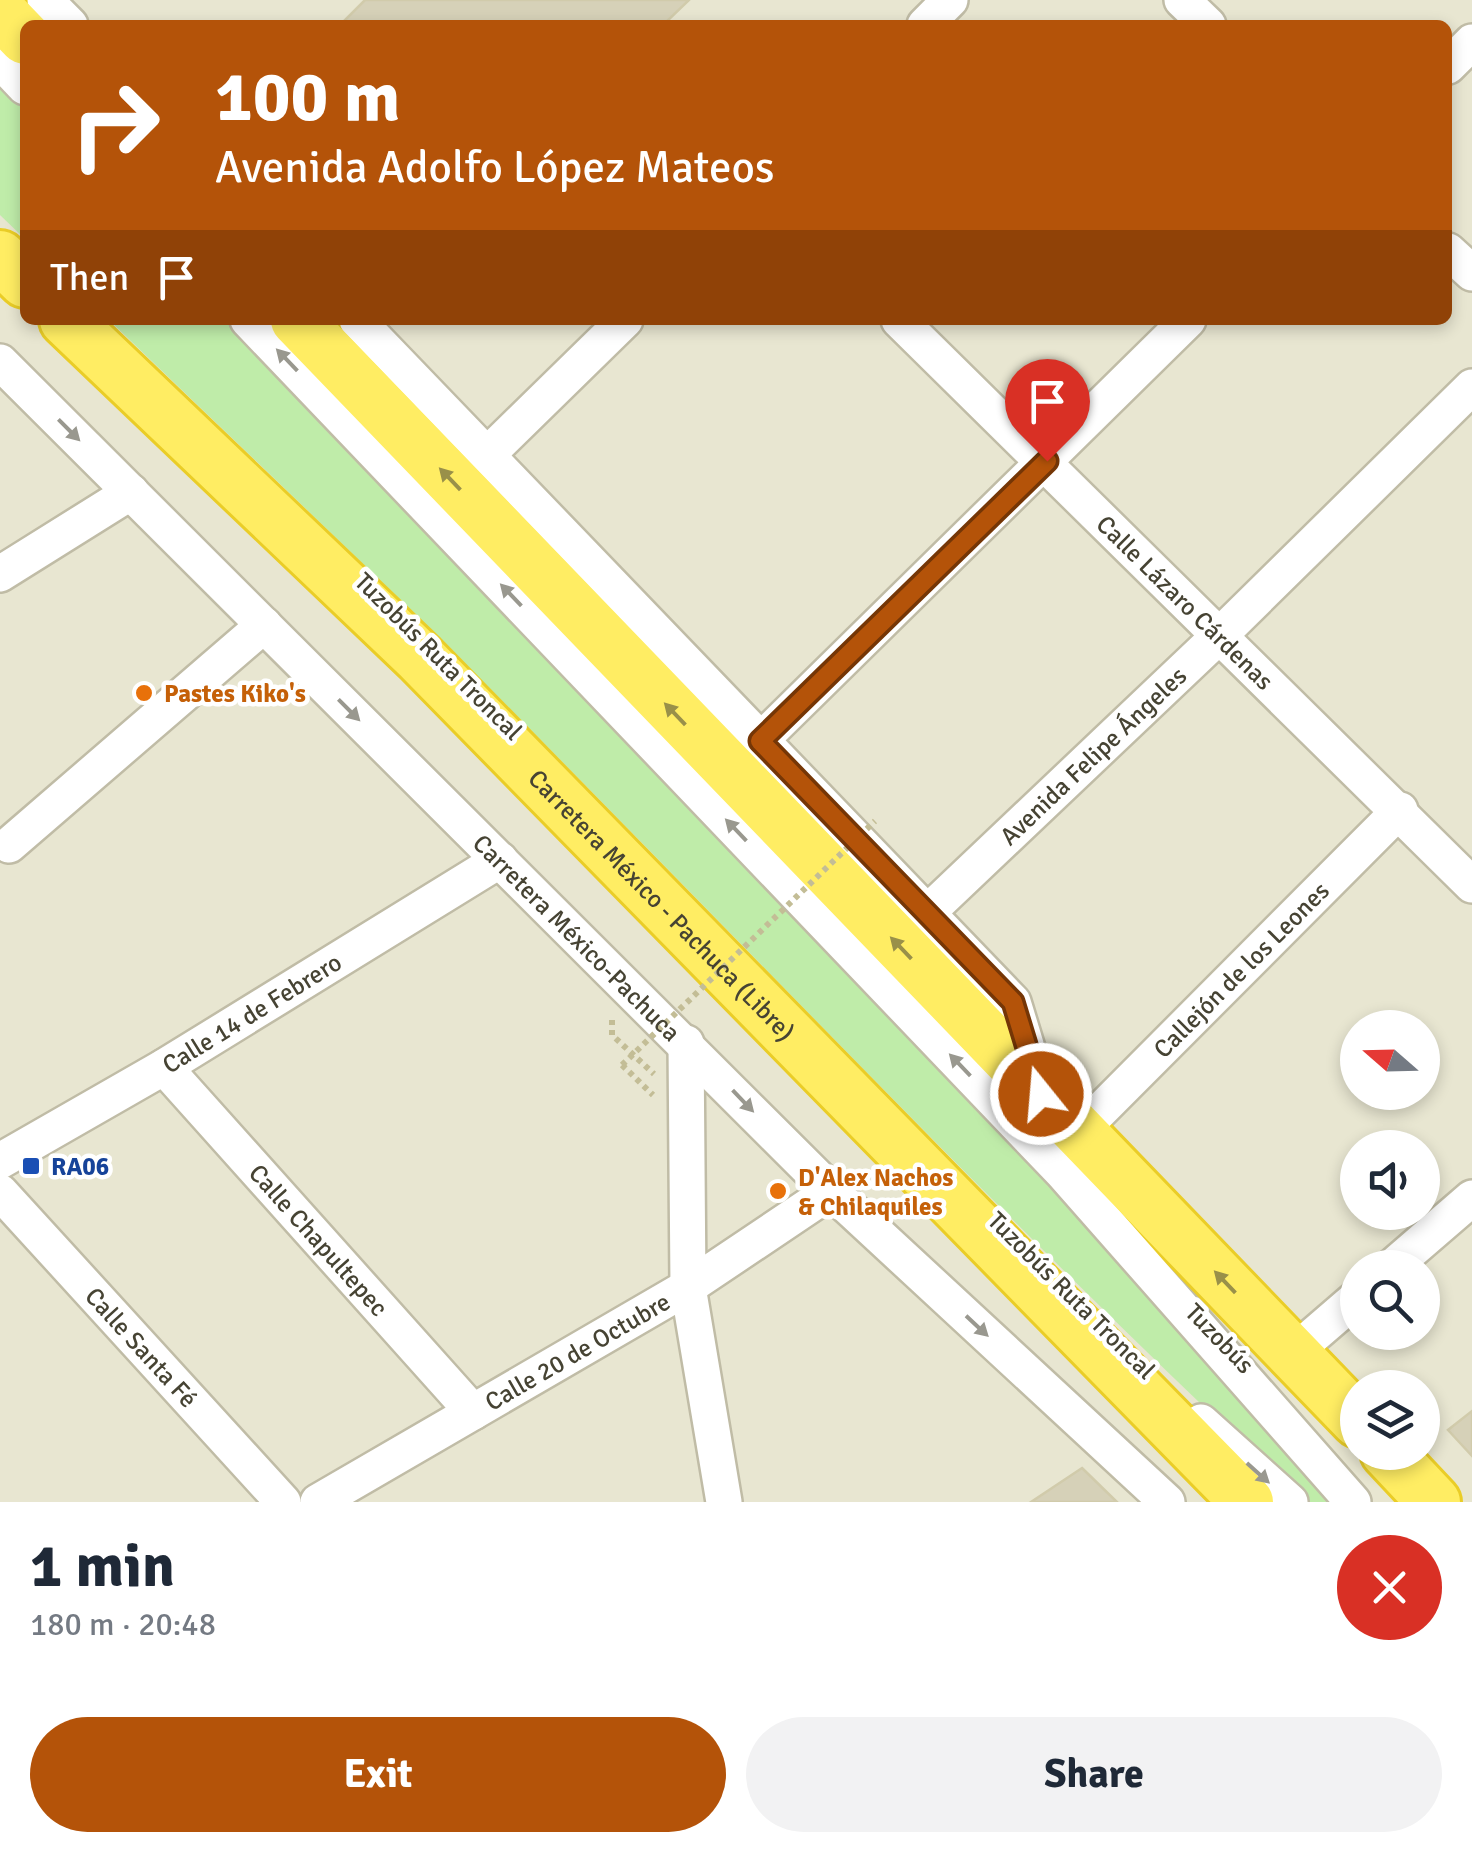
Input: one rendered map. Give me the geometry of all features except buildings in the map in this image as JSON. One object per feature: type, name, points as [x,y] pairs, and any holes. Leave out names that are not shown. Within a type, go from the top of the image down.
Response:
[{"type":"highway","points":[[0,12],[20,33]]},
{"type":"highway","points":[[0,257],[20,276]]},
{"type":"highway","name":"Carretera México - Pachuca (Libre)","points":[[71,325],[434,672],[1247,1502]]},
{"type":"highway","points":[[302,325],[1041,1094],[1071,1152],[1292,1353],[1340,1402]]},
{"type":"highway","points":[[1404,1470],[1434,1502]]},
{"type":"street","points":[[46,0],[65,20]]},
{"type":"street","points":[[930,20],[950,0]]},
{"type":"street","points":[[1182,0],[1203,20]]},
{"type":"street","points":[[1452,62],[1472,42]]},
{"type":"street","points":[[0,60],[20,81]]},
{"type":"street","points":[[0,227],[20,246]]},
{"type":"street","points":[[1452,255],[1472,273]]},
{"type":"street","name":"Tuzobús Ruta Troncal","points":[[101,325],[435,650],[1163,1387],[1290,1502]]},
{"type":"street","points":[[253,325],[1071,1152],[1353,1502]]},
{"type":"street","points":[[362,325],[1013,1002],[1041,1094]]},
{"type":"street","points":[[488,454],[620,325]]},
{"type":"street","name":"Calle Lázaro Cárdenas","points":[[904,325],[1047,461],[1472,885]]},
{"type":"street","points":[[760,741],[1183,325]]},
{"type":"street","name":"Carretera México-Pachuca","points":[[0,362],[831,1191],[1167,1502]]},
{"type":"street","name":"Avenida Felipe Ángeles","points":[[926,914],[1220,635],[1472,387]]},
{"type":"street","points":[[0,574],[131,492]]},
{"type":"street","points":[[9,845],[264,625]]},
{"type":"street","name":"Callejón de los Leones","points":[[1071,1152],[1400,810]]},
{"type":"street","name":"Calle 14 de Febrero","points":[[0,1161],[164,1067],[500,860]]},
{"type":"street","points":[[686,1043],[688,1287],[724,1502]]},
{"type":"street","name":"Calle Chapultepec","points":[[164,1067],[473,1412]]},
{"type":"street","name":"Tuzobús","points":[[1071,1152],[1378,1502]]},
{"type":"street","name":"Calle 20 de Octubre","points":[[318,1502],[688,1287],[831,1191]]},
{"type":"street","name":"Calle Santa Fé","points":[[0,1192],[283,1502]]},
{"type":"street","points":[[1412,1250],[1472,1198]]},
{"type":"street","points":[[1292,1353],[1340,1312]]},
{"type":"path","points":[[658,1100],[622,1065],[876,821]]},
{"type":"path","points":[[612,1035],[660,1080]]},
{"type":"shaded area","points":[[0,0],[1472,0],[1472,1502],[0,1502]]},
{"type":"green space","points":[[0,73],[20,94],[20,234],[0,215]]},
{"type":"green space","points":[[114,325],[242,325],[784,889],[1345,1502],[1305,1502],[1196,1399],[982,1189],[326,528]]},
{"type":"place","name":"Pastes Kiko's","points":[[144,693]]},
{"type":"place","name":"RA06","points":[[31,1166]]},
{"type":"place","name":"D'Alex Nachos & Chilaquiles","points":[[778,1191]]},
{"type":"route","points":[[1041,1094],[1013,1002],[760,741],[1047,461]]}]
